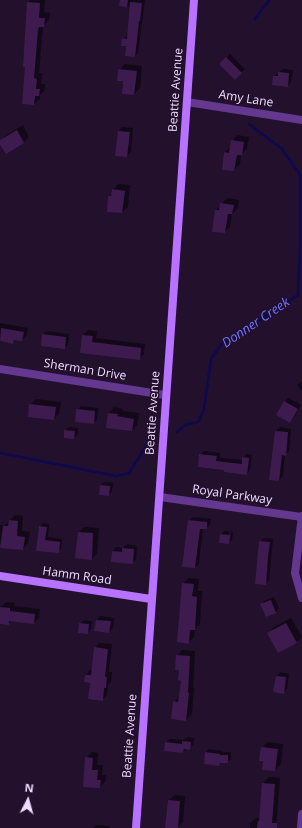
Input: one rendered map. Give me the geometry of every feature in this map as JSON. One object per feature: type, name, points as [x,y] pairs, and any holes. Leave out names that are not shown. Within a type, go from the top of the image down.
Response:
[{"type":"street","name":"Beattie Avenue","points":[[136,828],[194,0]]},
{"type":"street","name":"Amy Lane","points":[[187,102],[302,120]]},
{"type":"street","name":"Sherman Drive","points":[[0,369],[166,395]]},
{"type":"street","name":"Royal Parkway","points":[[160,497],[302,516]]},
{"type":"street","points":[[302,516],[294,573],[302,598]]},
{"type":"street","name":"Hamm Road","points":[[0,576],[151,599]]},
{"type":"street","points":[[301,828],[302,814]]},
{"type":"building","points":[[120,0],[128,0],[127,7],[119,6]]},
{"type":"building","points":[[27,2],[40,3],[39,18],[45,18],[44,27],[39,27],[38,30],[34,78],[37,79],[36,89],[40,89],[39,96],[35,96],[34,105],[22,104]]},
{"type":"building","points":[[130,2],[142,3],[135,57],[125,56],[126,46],[121,46],[122,38],[127,39]]},
{"type":"building","points":[[226,57],[242,73],[235,80],[219,64]]},
{"type":"building","points":[[118,69],[137,71],[134,95],[122,94],[123,81],[117,81]]},
{"type":"building","points":[[278,72],[289,73],[288,87],[272,85],[273,76],[278,76]]},
{"type":"building","points":[[17,130],[24,143],[6,154],[0,145],[0,140]]},
{"type":"building","points":[[118,131],[130,132],[127,157],[115,156]]},
{"type":"building","points":[[231,140],[244,142],[242,155],[237,155],[234,171],[222,170],[224,152],[229,153]]},
{"type":"building","points":[[112,189],[125,191],[122,213],[107,212],[108,196],[111,196]]},
{"type":"building","points":[[220,203],[234,205],[232,214],[228,214],[225,233],[212,232],[215,210],[219,210]]},
{"type":"building","points":[[1,328],[24,332],[22,341],[14,340],[13,344],[0,341]]},
{"type":"building","points":[[42,334],[66,337],[65,349],[41,346]]},
{"type":"building","points":[[82,335],[93,336],[92,342],[141,348],[140,360],[80,353]]},
{"type":"building","points":[[284,401],[298,409],[290,423],[276,415]]},
{"type":"building","points":[[29,404],[56,407],[54,420],[28,417]]},
{"type":"building","points":[[76,409],[95,411],[94,424],[75,422]]},
{"type":"building","points":[[108,413],[118,414],[117,416],[134,419],[132,431],[106,428]]},
{"type":"building","points":[[64,430],[75,431],[74,439],[64,438]]},
{"type":"building","points":[[275,431],[288,432],[286,456],[282,455],[279,481],[269,480]]},
{"type":"building","points":[[199,454],[217,456],[216,461],[242,464],[242,457],[249,458],[247,475],[224,472],[224,470],[198,467]]},
{"type":"building","points":[[100,485],[110,486],[109,496],[99,495]]},
{"type":"building","points":[[9,520],[18,521],[17,536],[25,537],[23,550],[0,548],[3,526],[8,526]]},
{"type":"building","points":[[188,520],[207,522],[207,529],[200,529],[195,568],[182,567]]},
{"type":"building","points":[[39,526],[47,527],[45,540],[60,542],[59,553],[36,551]]},
{"type":"building","points":[[78,532],[93,533],[92,560],[75,558]]},
{"type":"building","points":[[220,534],[230,535],[229,544],[219,543]]},
{"type":"building","points":[[259,541],[270,542],[266,585],[255,584]]},
{"type":"building","points":[[122,548],[134,549],[133,564],[111,562],[112,551],[122,552]]},
{"type":"building","points":[[182,583],[194,584],[192,596],[197,597],[195,630],[190,630],[189,644],[177,642]]},
{"type":"building","points":[[271,600],[276,613],[266,617],[260,604]]},
{"type":"building","points":[[0,607],[10,608],[10,611],[35,614],[34,624],[9,621],[9,625],[0,624]]},
{"type":"building","points":[[96,620],[111,621],[109,633],[94,631]]},
{"type":"building","points":[[79,623],[89,624],[88,634],[78,633]]},
{"type":"building","points":[[286,623],[297,643],[278,653],[267,633]]},
{"type":"building","points":[[94,647],[108,649],[105,677],[107,677],[106,688],[104,688],[103,701],[88,699],[90,683],[84,682],[85,675],[91,675]]},
{"type":"building","points":[[176,655],[190,656],[189,693],[186,721],[171,719],[173,701],[178,702],[181,681],[178,680],[179,670],[175,670]]},
{"type":"building","points":[[276,676],[286,677],[284,694],[273,692]]},
{"type":"building","points":[[182,741],[191,742],[190,750],[184,749],[183,753],[164,751],[165,742],[182,744]]},
{"type":"building","points":[[261,747],[278,749],[275,771],[262,770],[263,761],[259,761]]},
{"type":"building","points":[[205,752],[228,755],[228,763],[220,763],[219,766],[204,764]]},
{"type":"building","points":[[85,757],[93,758],[92,770],[98,770],[97,780],[101,780],[100,788],[83,787]]},
{"type":"building","points":[[262,783],[275,784],[272,823],[277,823],[277,828],[257,828],[259,821]]},
{"type":"building","points":[[168,800],[180,801],[178,828],[165,828]]},
{"type":"waterway","name":"Donner Creek","points":[[255,19],[269,0]]},
{"type":"waterway","name":"Donner Creek","points":[[177,432],[185,425],[198,422],[204,409],[211,359],[221,345],[298,295],[300,251],[300,175],[282,149],[249,124]]},
{"type":"waterway","name":"Donner Creek","points":[[0,453],[116,476],[129,473],[150,440]]}]
